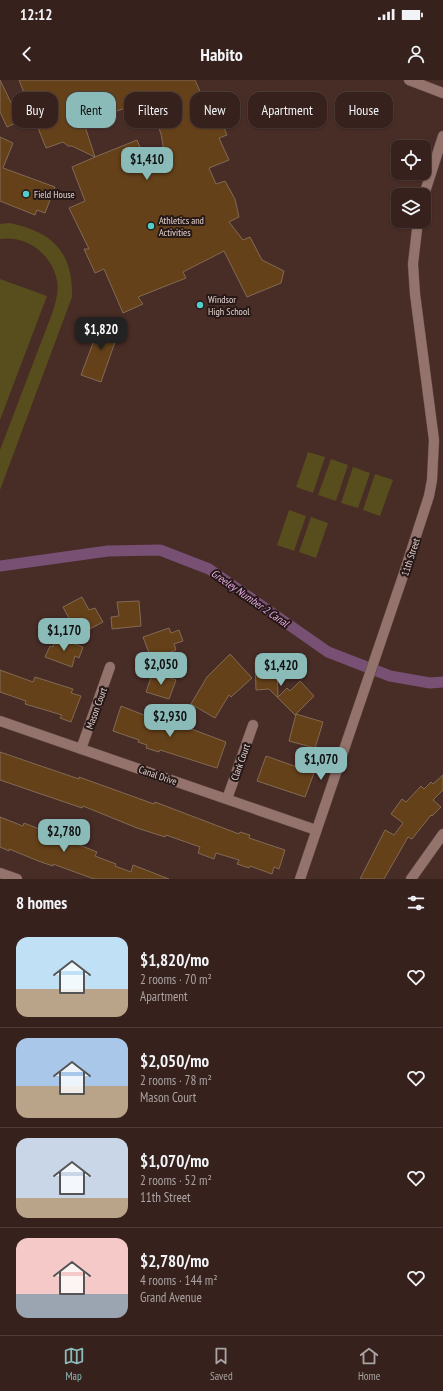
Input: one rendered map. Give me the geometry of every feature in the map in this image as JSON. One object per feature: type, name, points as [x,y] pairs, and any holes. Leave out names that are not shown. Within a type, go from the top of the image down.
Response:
[{"type":"street","points":[[409,80],[443,94]]},
{"type":"street","points":[[426,188],[443,136]]},
{"type":"street","name":"11th Street","points":[[300,879],[421,522],[432,480],[434,440],[415,294],[413,264],[417,228]]},
{"type":"street","name":"Mason Court","points":[[81,749],[110,667]]},
{"type":"street","name":"Canal Drive","points":[[0,721],[316,830]]},
{"type":"street","name":"Clark Court","points":[[227,799],[254,725]]},
{"type":"street","points":[[411,879],[443,834]]},
{"type":"street","points":[[0,873],[17,879]]},
{"type":"shaded area","points":[[9,223],[38,232],[57,246],[64,256],[69,268],[72,297],[0,490],[0,450],[53,311],[58,288],[50,262],[37,248],[20,240],[0,239],[0,224]]},
{"type":"shaded area","points":[[0,279],[47,296],[0,420]]},
{"type":"shaded area","points":[[308,452],[325,457],[313,493],[296,487]]},
{"type":"shaded area","points":[[331,459],[348,465],[336,501],[318,495]]},
{"type":"shaded area","points":[[353,467],[370,473],[358,508],[341,503]]},
{"type":"shaded area","points":[[375,474],[393,480],[380,516],[363,510]]},
{"type":"shaded area","points":[[289,510],[306,516],[294,551],[277,545]]},
{"type":"shaded area","points":[[311,517],[328,523],[316,558],[299,552]]},
{"type":"building","points":[[0,80],[12,105],[12,125],[7,127],[0,112]]},
{"type":"building","name":"Athletics and Activities","points":[[19,80],[195,80],[200,92],[190,92],[190,128],[224,128],[227,135],[219,138],[229,160],[209,168],[216,184],[225,181],[235,199],[239,217],[229,222],[243,240],[250,237],[262,260],[284,271],[281,283],[247,297],[224,251],[183,272],[186,278],[138,297],[143,304],[123,313],[104,269],[95,273],[84,249],[89,249],[69,208],[85,201],[72,167],[95,157],[72,146],[68,146],[63,142],[46,148],[38,128],[58,128],[58,92],[24,92]],"holes":[[[66,92],[116,92],[116,111],[124,108],[124,92],[182,92],[182,128],[159,128],[163,145],[159,168],[146,161],[137,140],[95,157],[86,128],[66,128]]]},
{"type":"building","name":"Field House","points":[[0,137],[13,143],[3,168],[55,187],[45,213],[37,210],[35,215],[0,201]]},
{"type":"building","points":[[102,319],[121,325],[101,382],[81,375]]},
{"type":"building","points":[[82,597],[89,610],[95,608],[103,622],[78,635],[63,607]]},
{"type":"building","points":[[139,601],[141,626],[112,629],[111,617],[119,616],[117,602]]},
{"type":"building","points":[[169,628],[171,633],[179,630],[183,641],[174,644],[176,650],[164,655],[166,660],[153,664],[143,637]]},
{"type":"building","points":[[56,637],[83,647],[79,658],[75,656],[72,667],[45,657],[50,646],[53,647]]},
{"type":"building","points":[[230,654],[252,678],[231,697],[229,695],[215,718],[191,704],[207,677]]},
{"type":"building","points":[[272,661],[272,669],[277,669],[278,697],[287,688],[290,691],[300,681],[314,696],[295,715],[269,689],[256,690],[255,662]]},
{"type":"building","points":[[0,670],[33,682],[35,677],[73,689],[71,693],[81,696],[71,722],[60,718],[62,715],[25,704],[26,701],[0,692]]},
{"type":"building","points":[[153,672],[176,680],[169,699],[146,692]]},
{"type":"building","points":[[121,706],[177,728],[178,724],[226,742],[217,768],[160,750],[159,752],[146,748],[147,745],[138,742],[139,740],[113,731]]},
{"type":"building","points":[[296,714],[323,722],[315,748],[289,741]]},
{"type":"building","points":[[0,752],[79,779],[79,777],[154,804],[155,802],[239,834],[240,832],[250,835],[249,838],[285,850],[279,869],[274,867],[272,874],[250,866],[249,868],[237,864],[239,860],[216,853],[214,859],[198,853],[200,847],[166,835],[165,837],[137,828],[83,806],[82,808],[0,780]]},
{"type":"building","points":[[266,756],[314,773],[305,797],[257,781]]},
{"type":"building","points":[[443,775],[443,790],[433,800],[441,807],[432,816],[431,815],[412,839],[408,837],[384,879],[360,879],[385,830],[394,835],[403,823],[391,814],[402,799],[406,802],[421,786],[424,789],[431,782],[433,784]]},
{"type":"building","points":[[0,817],[23,826],[24,823],[97,852],[95,856],[116,864],[115,866],[131,872],[133,865],[169,879],[94,879],[53,864],[53,866],[41,862],[9,849],[9,851],[0,847]]},
{"type":"waterway","name":"Greeley Number 2 Canal","points":[[0,566],[108,551],[160,550],[209,569],[328,652],[390,676],[430,683],[443,682]]},
{"type":"place","name":"Field House","points":[[26,194]]},
{"type":"place","name":"Athletics and Activities","points":[[151,226]]},
{"type":"place","name":"Windsor High School","points":[[200,305]]}]
